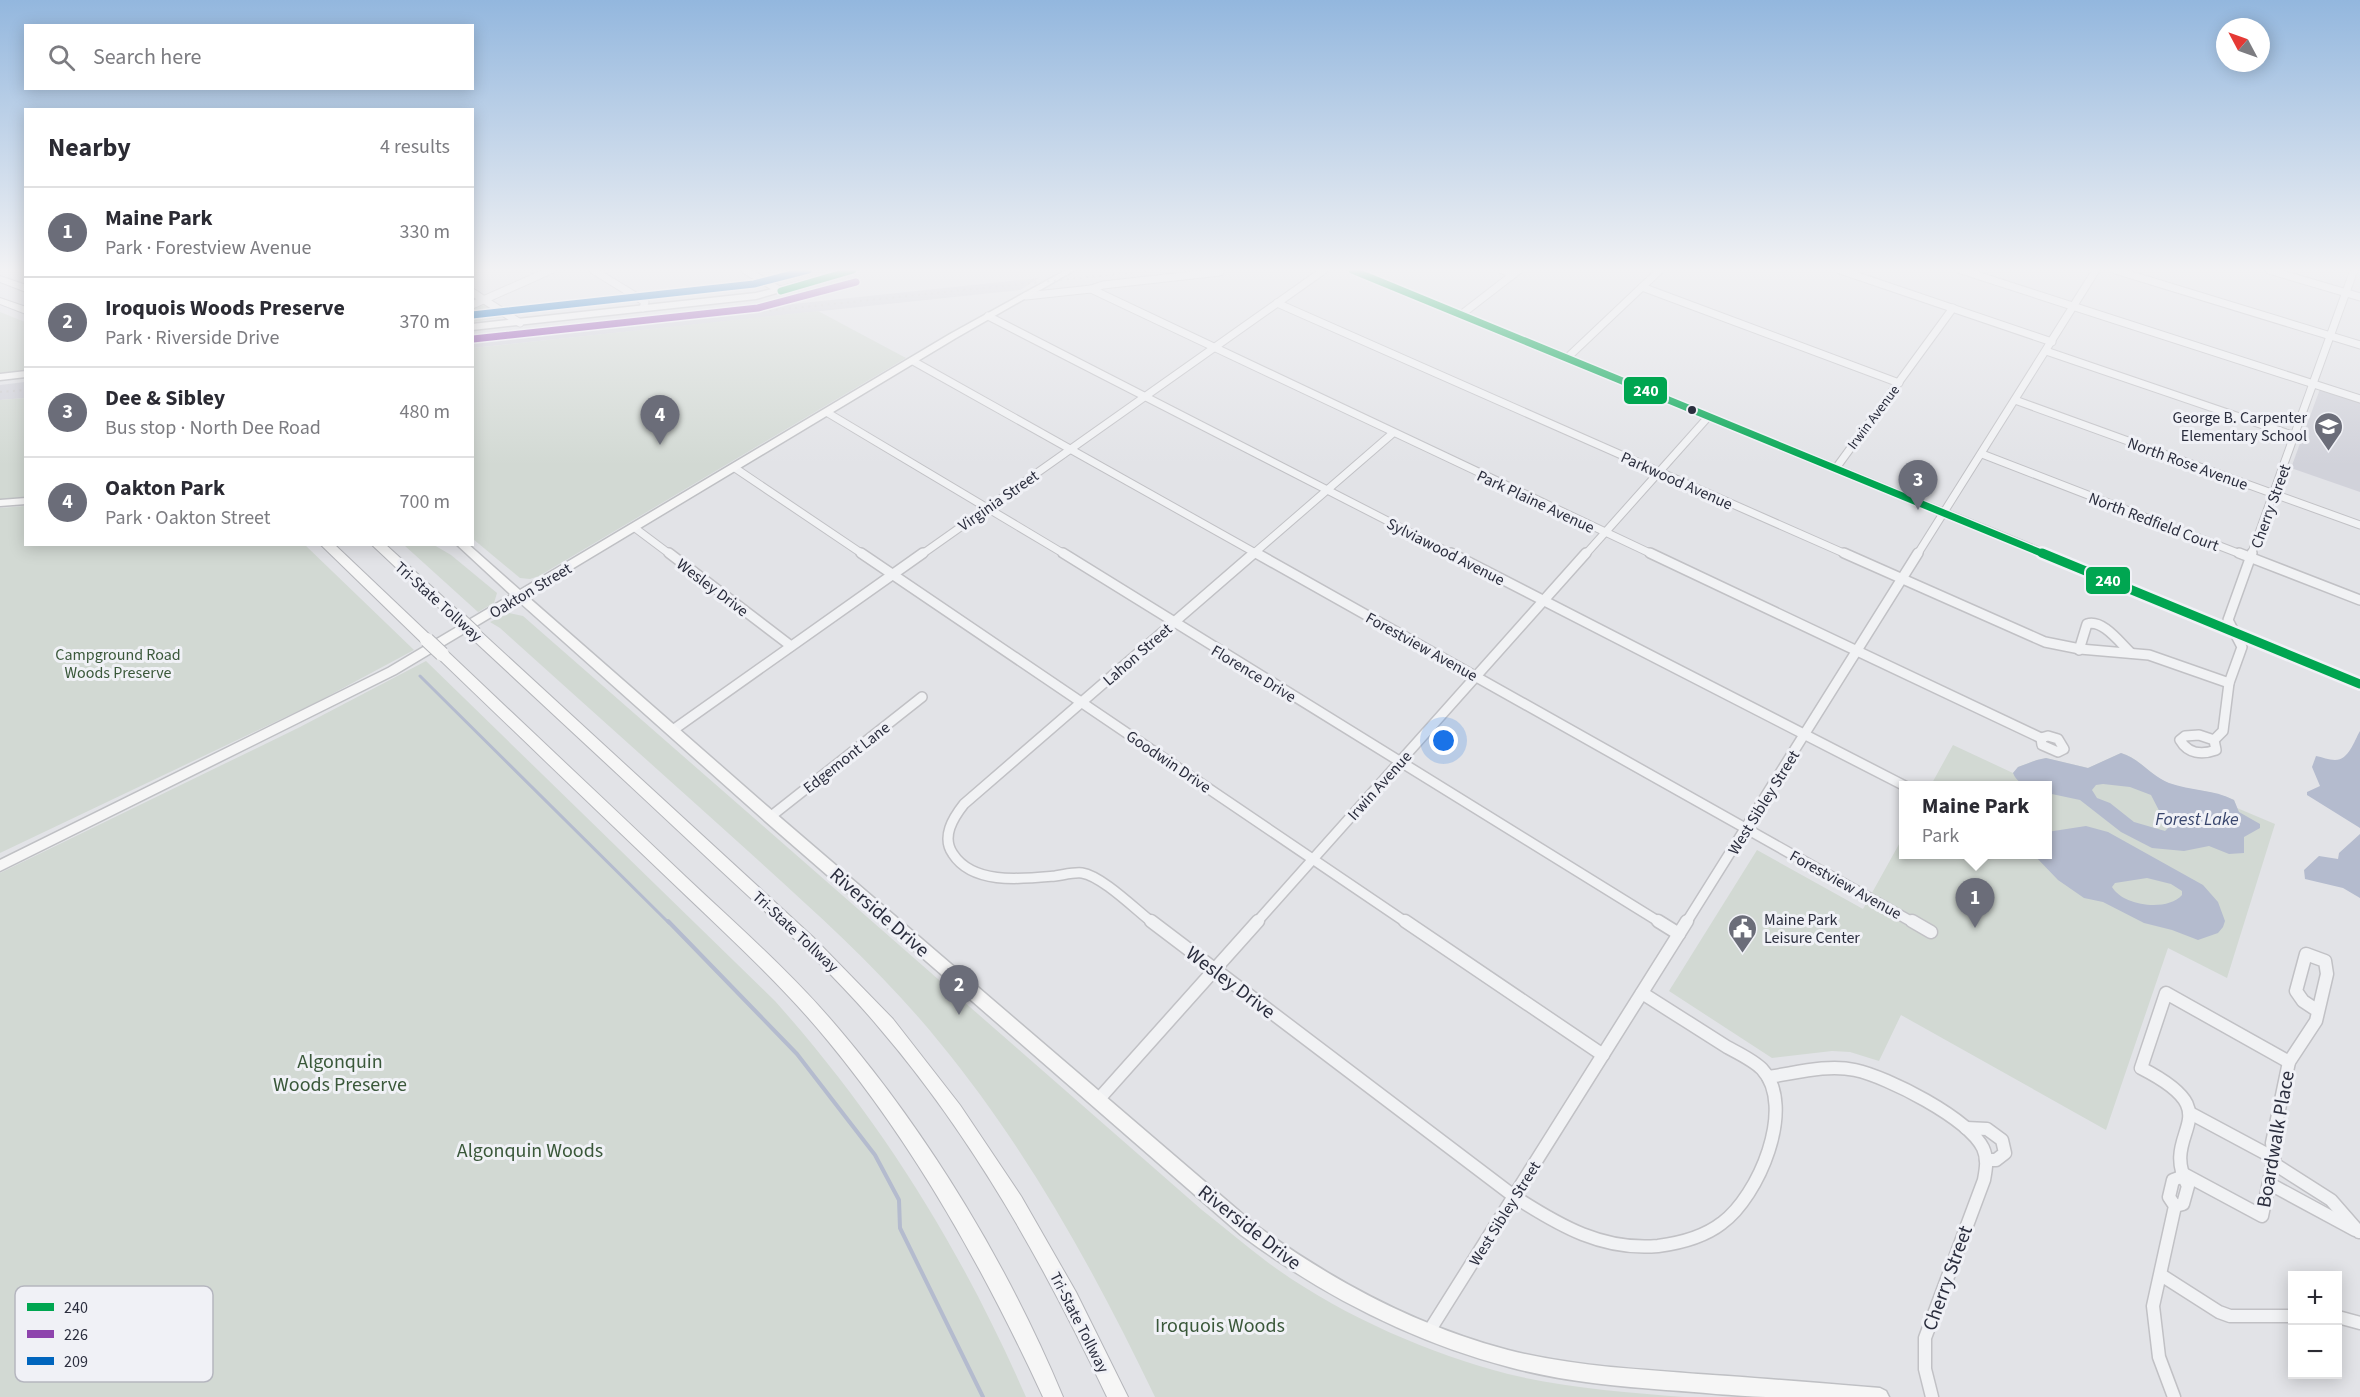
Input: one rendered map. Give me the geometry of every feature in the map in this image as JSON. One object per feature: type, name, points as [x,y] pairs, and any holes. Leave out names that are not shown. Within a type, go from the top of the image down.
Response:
[{"type":"highway","points":[[328,546],[761,958],[834,1035],[882,1095],[931,1166],[999,1285],[1053,1397]]},
{"type":"highway","name":"Tri-State Tollway","points":[[379,546],[802,935],[886,1023],[959,1117],[1014,1202],[1065,1292],[1118,1397]]},
{"type":"main road","name":"Oakton Street","points":[[0,866],[369,684],[521,596],[956,335]]},
{"type":"main road","points":[[1513,335],[2360,684]]},
{"type":"main road","points":[[0,377],[24,375]]},
{"type":"main road","points":[[0,503],[24,501]]},
{"type":"main road","name":"Riverside Drive","points":[[463,546],[770,817],[1098,1101],[1280,1254],[1354,1300],[1428,1333],[1511,1359],[1626,1378],[1880,1397]]},
{"type":"main road","name":"Oakton Street","points":[[0,860],[57,836]]},
{"type":"street","name":"Sylviawood Avenue","points":[[1025,335],[1899,783]]},
{"type":"street","name":"Park Plaine Avenue","points":[[1187,335],[2041,738]]},
{"type":"street","name":"Virginia Street","points":[[673,730],[1232,335]]},
{"type":"street","name":"Parkwood Avenue","points":[[1350,335],[2045,642],[2079,650],[2131,653],[2163,658],[2229,683]]},
{"type":"street","points":[[1567,358],[1591,335]]},
{"type":"street","points":[[1771,335],[1899,383]]},
{"type":"street","name":"Irwin Avenue","points":[[1836,468],[1933,335]]},
{"type":"street","points":[[2032,335],[2052,342]]},
{"type":"street","name":"West Sibley Street","points":[[1428,1333],[2056,335]]},
{"type":"street","points":[[2163,335],[2360,399]]},
{"type":"street","points":[[2330,336],[2360,345]]},
{"type":"street","name":"Cherry Street","points":[[2214,740],[2223,731],[2229,683],[2242,647],[2228,620],[2330,336]]},
{"type":"street","points":[[2046,351],[2295,436]]},
{"type":"street","name":"Forestview Avenue","points":[[913,361],[1931,932]]},
{"type":"street","name":"North Rose Avenue","points":[[2015,400],[2360,525]]},
{"type":"street","name":"Florence Drive","points":[[828,413],[988,507],[1679,934]]},
{"type":"street","name":"Irwin Avenue","points":[[1098,1101],[1709,416]]},
{"type":"street","name":"Lahon Street","points":[[951,822],[964,804],[1393,433]]},
{"type":"street","name":"North Redfield Court","points":[[1982,454],[2360,600]]},
{"type":"street","name":"Goodwin Drive","points":[[735,468],[1603,1055]]},
{"type":"street","name":"Wesley Drive","points":[[635,528],[790,646]]},
{"type":"street","points":[[2079,650],[2087,624],[2093,621],[2101,625],[2131,653]]},
{"type":"street","name":"Edgemont Lane","points":[[770,817],[922,697]]},
{"type":"street","name":"Wesley Drive","points":[[951,822],[948,845],[951,855],[966,869],[988,877],[1005,878],[1089,874],[1515,1197],[1563,1228],[1612,1244],[1663,1244],[1685,1240],[1723,1223],[1737,1208],[1773,1143],[1779,1114],[1768,1077]]},
{"type":"street","name":"Boardwalk Place","points":[[2181,1175],[2262,1216],[2274,1161],[2272,1143],[2289,1062],[2316,1020],[2328,967],[2317,956],[2306,954],[2296,991],[2303,1001],[2318,1011]]},
{"type":"street","points":[[1642,993],[1751,1060],[1768,1077],[1820,1069],[1855,1071],[1899,1088],[1966,1128],[1980,1143],[1986,1160],[1995,1160],[2005,1153],[2001,1139],[1985,1128],[1966,1128]]},
{"type":"street","points":[[2174,1397],[2159,1357],[2153,1306],[2175,1206],[2183,1204],[2188,1186],[2181,1175],[2179,1155],[2190,1113],[2183,1095],[2174,1086],[2141,1068],[2166,993],[2289,1062]]},
{"type":"street","points":[[2190,1113],[2274,1161],[2325,1194],[2347,1215],[2359,1232]]},
{"type":"street","name":"Cherry Street","points":[[1932,1397],[1925,1369],[1925,1338],[1984,1180],[1986,1160]]},
{"type":"street","points":[[2270,1184],[2359,1232]]},
{"type":"street","points":[[2161,1275],[2218,1312],[2230,1316],[2288,1316]]},
{"type":"street","points":[[2342,1318],[2360,1323]]},
{"type":"shaded area","points":[[499,335],[594,335],[474,348],[474,338]]},
{"type":"shaded area","points":[[24,382],[24,398],[0,400],[0,385]]},
{"type":"shaded area","name":"George B. Carpenter Elementary School","points":[[2320,389],[2360,402],[2360,492],[2291,468]]},
{"type":"green space","points":[[0,335],[24,335],[24,370],[0,373]]},
{"type":"green space","points":[[592,335],[863,335],[906,358],[539,576],[530,579],[520,578],[474,540],[474,348]]},
{"type":"green space","points":[[24,398],[24,498],[0,500],[0,400]]},
{"type":"green space","name":"Campground Road Woods Preserve","points":[[24,506],[24,546],[306,546],[414,650],[317,702],[0,853],[0,508]]},
{"type":"green space","points":[[405,546],[436,546],[451,555],[497,593],[494,603],[478,612]]},
{"type":"green space","name":"Iroquois Woods","points":[[509,613],[523,616],[1202,1210],[1293,1280],[1351,1314],[1382,1329],[1445,1355],[1477,1365],[1551,1383],[1684,1397],[1155,1397],[1084,1258],[1058,1213],[1002,1126],[940,1043],[872,967],[823,920],[500,628],[490,622]]},
{"type":"green space","name":"Algonquin Woods","points":[[426,661],[775,1001],[814,1046],[884,1140],[916,1188],[974,1290],[1026,1397],[0,1397],[0,873],[300,727]]},
{"type":"green space","points":[[1953,745],[2013,773],[2018,767],[2046,758],[2088,768],[2121,753],[2168,783],[2227,797],[2234,800],[2237,808],[2275,824],[2227,978],[2168,948],[2106,1130],[1901,1015],[1879,1061],[1850,1052],[1832,1051],[1772,1058],[1669,991],[1757,850],[1863,909],[1899,844],[1899,859],[2052,859],[2052,781],[1933,781]]},
{"type":"water","points":[[2360,731],[2360,828],[2307,795],[2307,792],[2320,786],[2312,767],[2316,756],[2330,760],[2344,757]]},
{"type":"water","name":"Forest Lake","points":[[2121,753],[2134,759],[2169,783],[2226,796],[2234,800],[2239,812],[2260,824],[2260,828],[2244,837],[2244,853],[2229,854],[2209,846],[2184,851],[2152,848],[2121,832],[2080,800],[2052,794],[2052,781],[2019,781],[2013,773],[2018,767],[2046,758],[2088,768]],"holes":[[[2103,784],[2130,787],[2151,795],[2168,828],[2165,831],[2134,822],[2110,803],[2097,798],[2092,790],[2096,785]]]},
{"type":"water","points":[[2086,826],[2108,832],[2203,885],[2218,902],[2225,921],[2218,933],[2198,940],[2144,923],[2103,902],[2084,898],[2058,880],[2038,859],[2052,859],[2052,831]],"holes":[[[2147,878],[2171,884],[2182,891],[2182,895],[2175,900],[2156,905],[2125,899],[2112,887],[2115,883]]]},
{"type":"water","points":[[2360,834],[2360,898],[2343,888],[2305,879],[2304,870],[2319,856],[2338,859],[2339,853]]},
{"type":"waterway","points":[[420,676],[669,923]]},
{"type":"waterway","points":[[668,921],[797,1054],[875,1155],[899,1200],[900,1228],[983,1397]]},
{"type":"railway","points":[[474,342],[537,335]]},
{"type":"railway","points":[[0,392],[24,390]]},
{"type":"transit line","name":"226","points":[[474,339],[508,335]]},
{"type":"transit line","name":"240","points":[[1511,335],[2360,684]]},
{"type":"place","name":"Oakton Park","points":[[660,445]]},
{"type":"place","name":"George B. Carpenter Elementary School","points":[[2328,452]]},
{"type":"place","name":"Dee & Sibley","points":[[1918,510]]},
{"type":"place","name":"Maine Park","points":[[1975,928]]},
{"type":"place","name":"Maine Park Leisure Center","points":[[1743,954]]},
{"type":"place","name":"Iroquois Woods Preserve","points":[[959,1015]]},
{"type":"park label","name":"Algonquin Woods Preserve","points":[[340,1072]]}]
